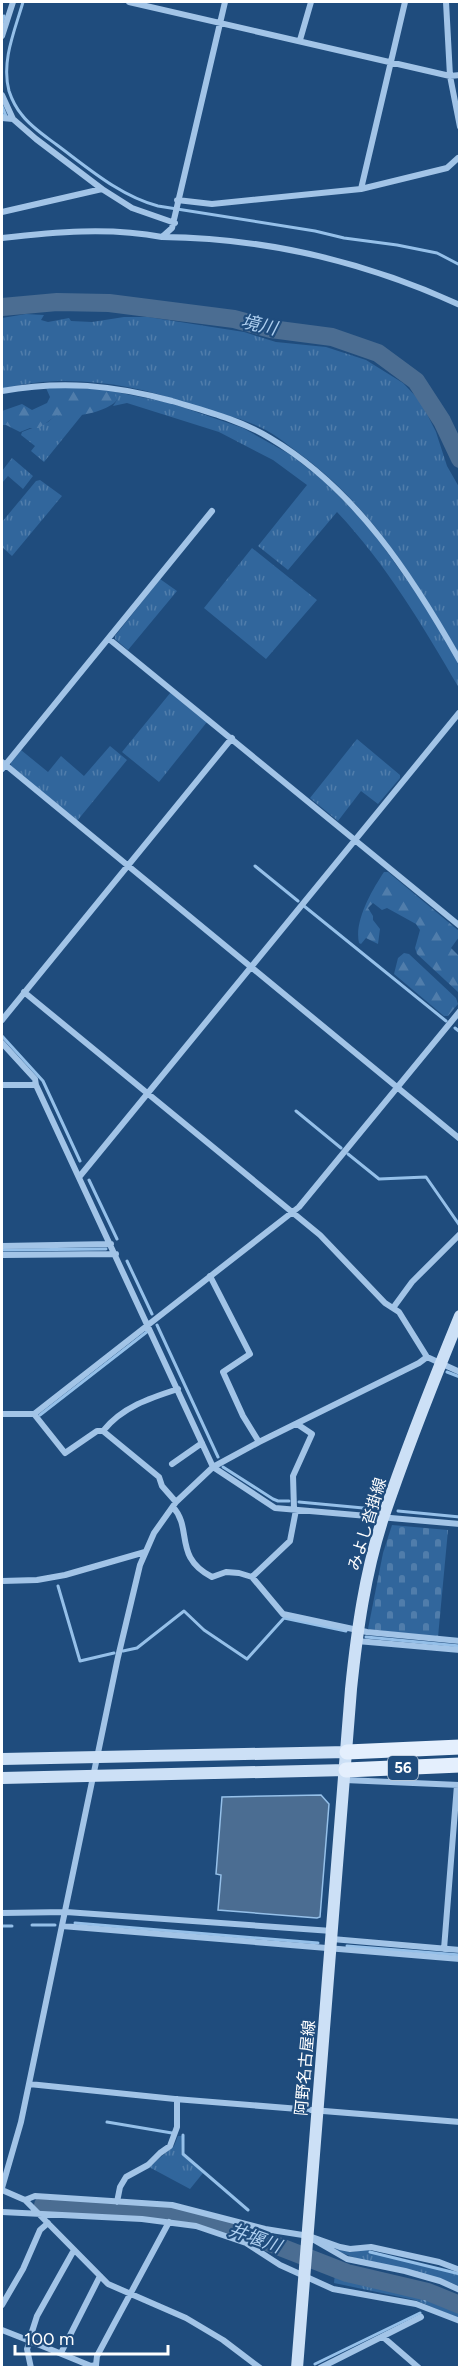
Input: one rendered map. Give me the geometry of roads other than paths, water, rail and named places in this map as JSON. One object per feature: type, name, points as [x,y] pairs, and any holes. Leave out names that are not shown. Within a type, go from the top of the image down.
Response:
[{"type":"main road","name":"みよし沓掛線","points":[[347,1752],[357,1635],[383,1518],[459,1316]]},
{"type":"main road","name":"56","points":[[347,1752],[459,1747]]},
{"type":"main road","points":[[2,1759],[347,1752]]},
{"type":"main road","name":"阿野名古屋線","points":[[297,2367],[347,1752]]},
{"type":"main road","name":"56","points":[[346,1775],[459,1765]]},
{"type":"main road","points":[[2,1778],[346,1775]]},
{"type":"street","points":[[2,36],[13,2]]},
{"type":"street","points":[[129,2],[450,76],[459,75]]},
{"type":"street","points":[[162,237],[175,223],[177,200],[225,2]]},
{"type":"street","points":[[300,40],[311,2]]},
{"type":"street","points":[[361,189],[405,2]]},
{"type":"street","points":[[446,2],[450,76],[459,127]]},
{"type":"street","points":[[2,95],[12,119],[102,189],[132,208],[175,223]]},
{"type":"street","points":[[2,118],[12,119]]},
{"type":"street","points":[[177,200],[212,204],[361,189],[447,168],[458,158]]},
{"type":"street","points":[[2,212],[102,189]]},
{"type":"street","points":[[2,238],[47,232],[101,231],[162,237],[202,237],[281,247],[347,263],[416,285],[459,305]]},
{"type":"street","points":[[2,391],[43,384],[71,383],[129,391],[217,415],[270,438],[327,480],[380,536],[425,602],[459,662]]},
{"type":"street","points":[[212,512],[110,639],[3,766],[459,1139]]},
{"type":"street","points":[[110,639],[459,926]]},
{"type":"street","points":[[80,1176],[459,713]]},
{"type":"street","points":[[2,1020],[232,738]]},
{"type":"street","points":[[24,992],[320,1235],[385,1303],[403,1318],[427,1357],[459,1372]]},
{"type":"street","points":[[2,1414],[34,1414],[299,1207],[459,1011]]},
{"type":"street","points":[[2,1043],[35,1079],[213,1467],[275,1508],[459,1524]]},
{"type":"street","points":[[2,1085],[36,1085]]},
{"type":"street","points":[[393,1308],[412,1282],[459,1234]]},
{"type":"street","points":[[2,1246],[111,1244]]},
{"type":"street","points":[[2,1255],[116,1254]]},
{"type":"street","points":[[210,1276],[250,1354],[223,1372],[243,1416],[259,1442]]},
{"type":"street","points":[[260,2367],[196,2323],[108,2284],[25,2200],[2,2189],[21,2122],[118,1657],[145,1552],[154,1533],[175,1504],[213,1467],[410,1368],[427,1357]]},
{"type":"street","points":[[103,1431],[121,1412],[150,1398],[178,1389]]},
{"type":"street","points":[[34,1414],[64,1453],[97,1431],[103,1431],[159,1477],[179,1514],[189,1554],[202,1572],[212,1577],[226,1572],[252,1577],[283,1614],[357,1635],[459,1650]]},
{"type":"street","points":[[252,1577],[291,1541],[295,1509],[293,1476],[312,1434],[297,1424]]},
{"type":"street","points":[[172,1464],[202,1443]]},
{"type":"street","points":[[2,1581],[37,1580],[65,1575],[145,1552]]},
{"type":"street","points":[[357,1635],[367,1632],[459,1641]]},
{"type":"street","points":[[346,1775],[458,1785],[444,1948]]},
{"type":"street","points":[[2,1913],[66,1912],[332,1940],[459,1959]]},
{"type":"street","points":[[62,1926],[332,1940],[459,1950]]},
{"type":"street","points":[[29,2084],[177,2099],[459,2122]]},
{"type":"street","points":[[117,2202],[120,2187],[126,2177],[148,2166],[170,2146],[177,2127],[177,2099]]},
{"type":"street","points":[[25,2200],[35,2196],[172,2205],[340,2247],[350,2249],[371,2247],[439,2262],[459,2270]]},
{"type":"street","points":[[2,2212],[108,2216],[169,2222],[217,2232],[246,2243],[280,2265],[333,2289],[416,2304],[459,2321]]},
{"type":"street","points":[[2,2330],[96,2366],[97,2356],[169,2222]]},
{"type":"street","points":[[2,2305],[23,2269],[40,2230],[48,2223]]},
{"type":"street","points":[[309,2239],[347,2259],[405,2271],[440,2281],[459,2290]]},
{"type":"street","points":[[31,2367],[27,2349],[37,2316],[74,2250]]},
{"type":"street","points":[[61,2353],[100,2276]]},
{"type":"street","points":[[320,2367],[421,2317]]},
{"type":"street","points":[[382,2337],[419,2367]]},
{"type":"waterway","points":[[23,2],[10,46],[7,68],[9,91],[14,104],[38,131],[118,188],[158,206],[397,245],[437,253],[460,265]]},
{"type":"waterway","points":[[2,23],[4,16]]},
{"type":"waterway","points":[[2,106],[6,116],[2,115]]},
{"type":"waterway","name":"境川","points":[[2,307],[57,302],[109,303],[234,319],[271,329],[332,337],[378,353],[416,381],[442,421],[460,459]]},
{"type":"waterway","points":[[255,866],[298,901]]},
{"type":"waterway","points":[[304,906],[446,1021]]},
{"type":"waterway","points":[[455,1028],[460,1032]]},
{"type":"waterway","points":[[2,1036],[43,1081],[80,1161]]},
{"type":"waterway","points":[[296,1111],[341,1148]]},
{"type":"waterway","points":[[348,1154],[379,1179],[426,1177],[460,1226]]},
{"type":"waterway","points":[[89,1180],[117,1239]]},
{"type":"waterway","points":[[2,1250],[106,1249]]},
{"type":"waterway","points":[[127,1261],[152,1314]]},
{"type":"waterway","points":[[157,1325],[218,1457]]},
{"type":"waterway","points":[[40,1415],[148,1331]]},
{"type":"waterway","points":[[447,1372],[460,1377]]},
{"type":"waterway","points":[[223,1467],[273,1499],[289,1501]]},
{"type":"waterway","points":[[299,1502],[374,1509]]},
{"type":"waterway","points":[[398,1511],[460,1517]]},
{"type":"waterway","points":[[58,1586],[80,1661],[114,1653]]},
{"type":"waterway","points":[[123,1651],[137,1648],[184,1611],[204,1630],[247,1659],[284,1618],[346,1631]]},
{"type":"waterway","points":[[366,1637],[460,1646]]},
{"type":"waterway","points":[[75,1923],[318,1943]]},
{"type":"waterway","points":[[32,1925],[55,1925]]},
{"type":"waterway","points":[[2,1926],[12,1926]]},
{"type":"waterway","points":[[347,1946],[460,1955]]},
{"type":"waterway","points":[[107,2122],[172,2133]]},
{"type":"waterway","points":[[183,2135],[183,2154],[248,2210]]},
{"type":"waterway","name":"井堰川","points":[[43,2205],[165,2212],[229,2227],[347,2273],[428,2292],[460,2305]]},
{"type":"waterway","points":[[370,2252],[460,2274]]},
{"type":"waterway","points":[[425,2300],[428,2292]]},
{"type":"waterway","points":[[315,2364],[420,2313]]}]
